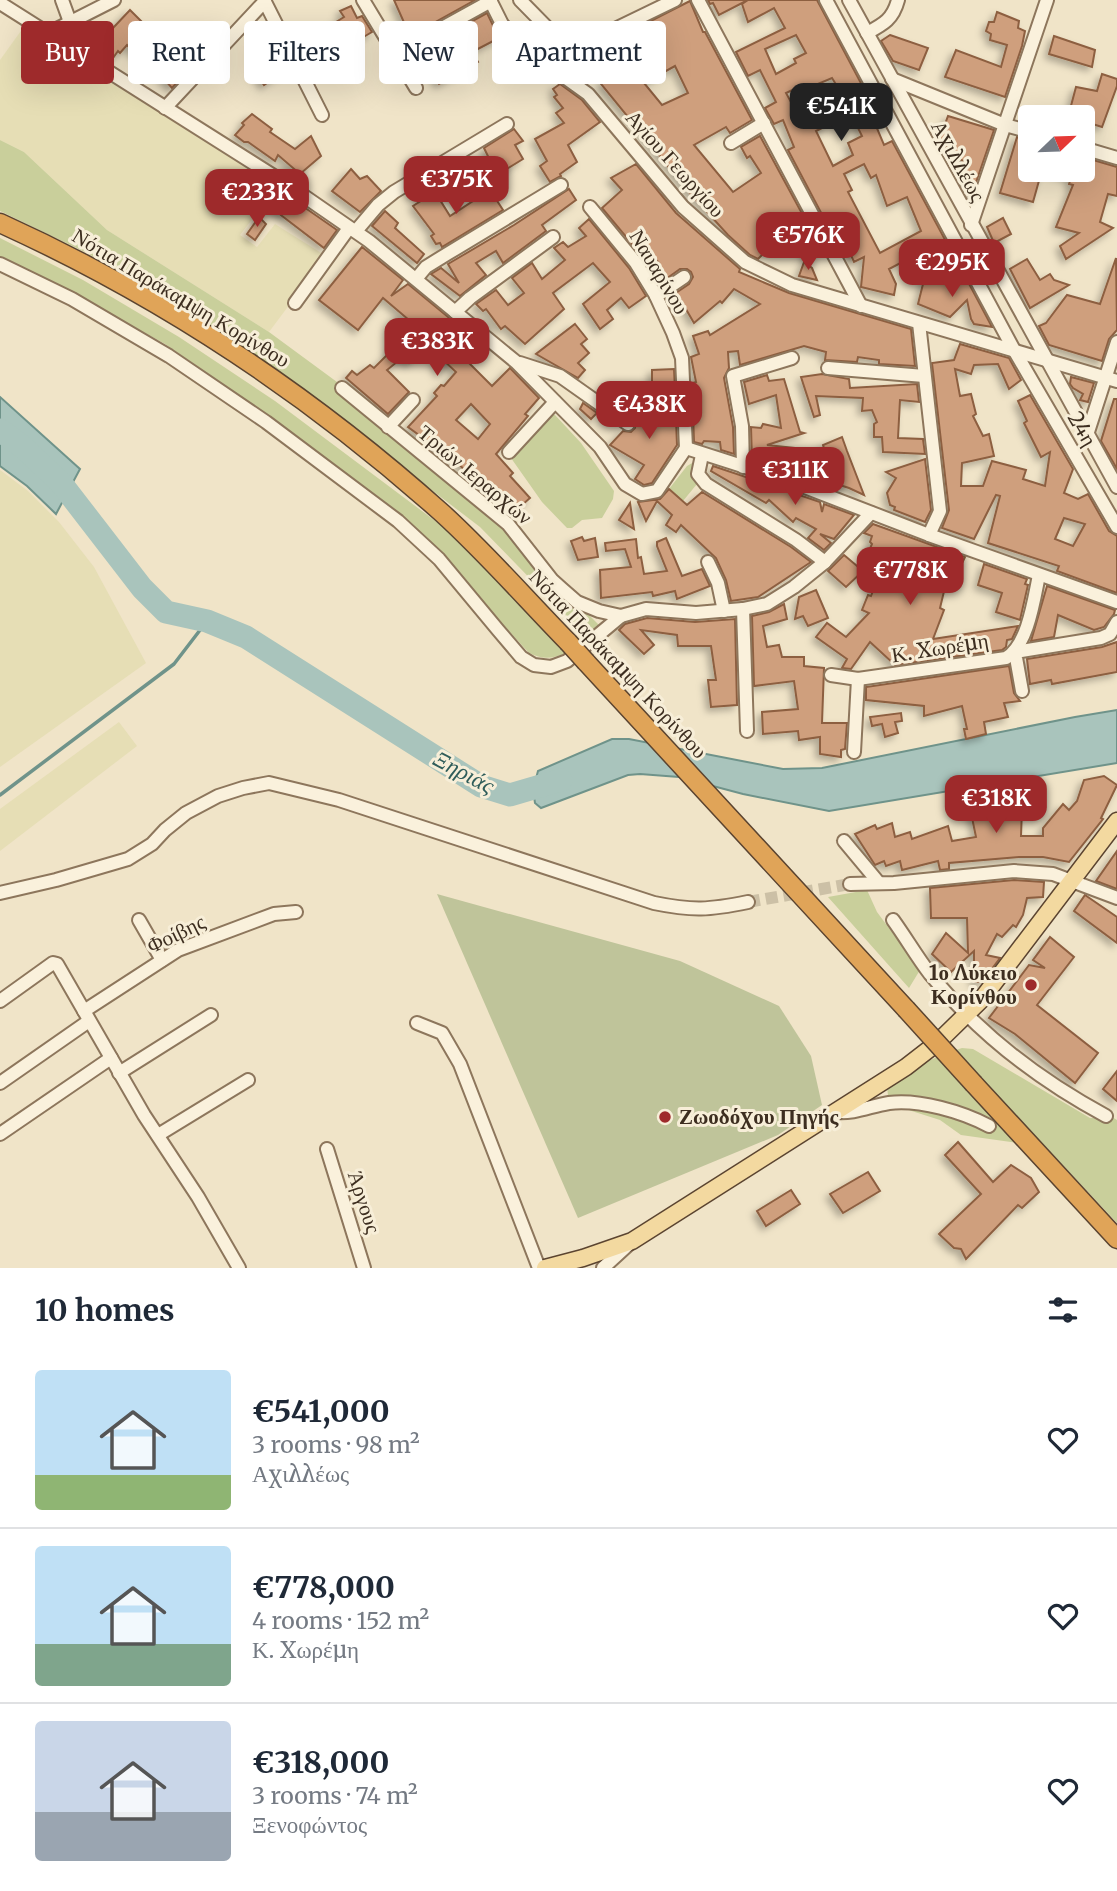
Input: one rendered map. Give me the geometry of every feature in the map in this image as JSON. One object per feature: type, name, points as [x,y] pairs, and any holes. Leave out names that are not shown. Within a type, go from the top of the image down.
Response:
[{"type":"highway","name":"Νότια Παράκαμψη Κορίνθου","points":[[0,223],[115,281],[229,350],[311,405],[444,515],[629,707],[1117,1240]]},
{"type":"main road","points":[[545,1268],[632,1241],[924,1055],[981,1000],[1117,821]]},
{"type":"street","points":[[62,0],[70,21]]},
{"type":"street","points":[[72,21],[114,0]]},
{"type":"street","points":[[165,107],[264,0],[322,115]]},
{"type":"street","points":[[363,0],[379,27]]},
{"type":"street","points":[[520,0],[541,21]]},
{"type":"street","points":[[632,21],[675,0]]},
{"type":"street","points":[[698,0],[861,306]]},
{"type":"street","name":"Αχιλλέως","points":[[826,0],[1020,352]]},
{"type":"street","name":"Αχιλλέως","points":[[849,0],[1117,487]]},
{"type":"street","points":[[867,33],[887,22],[898,0]]},
{"type":"street","points":[[971,225],[1047,0]]},
{"type":"street","points":[[454,21],[490,1]]},
{"type":"street","name":"Αγίου Γεωργίου","points":[[490,1],[500,21]]},
{"type":"street","points":[[0,3],[29,21]]},
{"type":"street","points":[[114,74],[288,185],[352,229],[416,279],[516,362],[600,447],[625,484],[642,494],[657,491],[686,448],[789,481],[929,536],[1117,602]]},
{"type":"street","points":[[892,79],[1018,128]]},
{"type":"street","points":[[414,84],[416,88]]},
{"type":"street","name":"Αγίου Γεωργίου","points":[[577,84],[683,207],[745,262],[792,285],[1111,379]]},
{"type":"street","points":[[731,143],[764,123]]},
{"type":"street","points":[[295,303],[352,229],[378,205],[394,192],[508,124]]},
{"type":"street","points":[[1096,152],[1117,158]]},
{"type":"street","points":[[416,279],[426,267],[561,185]]},
{"type":"street","name":"Ναυαρίνου","points":[[590,207],[622,245],[656,296],[682,358],[686,448]]},
{"type":"street","points":[[455,312],[553,237]]},
{"type":"street","points":[[0,264],[72,299],[169,356],[266,422],[398,521],[439,559],[521,657],[534,665],[551,667],[566,661],[621,616]]},
{"type":"street","points":[[656,296],[684,277]]},
{"type":"street","points":[[919,323],[940,511],[929,536]]},
{"type":"street","points":[[1087,435],[1111,379],[1117,342]]},
{"type":"street","name":"24η","points":[[1020,352],[1117,527]]},
{"type":"street","points":[[743,467],[742,426],[733,376],[792,358]]},
{"type":"street","points":[[516,362],[560,376],[628,424]]},
{"type":"street","points":[[828,368],[924,376]]},
{"type":"street","name":"Τριών Ιεραρχών","points":[[342,388],[508,524],[552,580],[577,601],[621,616],[646,609],[696,613],[767,604],[825,562],[871,513]]},
{"type":"street","points":[[388,427],[413,400]]},
{"type":"street","points":[[509,452],[555,402]]},
{"type":"street","points":[[702,455],[698,474],[706,484],[796,540],[825,562]]},
{"type":"street","points":[[708,562],[718,583],[724,611]]},
{"type":"street","name":"Κ. Χωρέμη","points":[[831,675],[858,680],[1006,657],[1015,652],[1026,627],[1040,575]]},
{"type":"street","points":[[743,609],[747,731]]},
{"type":"street","points":[[1022,691],[1015,652],[1101,638],[1110,634],[1117,622]]},
{"type":"street","points":[[854,752],[858,680]]},
{"type":"street","points":[[0,893],[128,859],[152,844],[186,813],[218,796],[269,783],[339,800],[654,904],[688,910],[748,902]]},
{"type":"street","points":[[844,841],[879,883]]},
{"type":"street","points":[[850,884],[1014,871],[1053,874],[1117,898]]},
{"type":"street","name":"Φοίβης","points":[[0,1083],[162,960],[192,944],[245,924],[274,914],[296,912]]},
{"type":"street","points":[[139,920],[162,960]]},
{"type":"street","points":[[893,920],[929,972],[967,1014],[1008,1052],[1046,1080],[1106,1116]]},
{"type":"street","points":[[0,1001],[53,963],[58,964],[119,1073],[239,1268]]},
{"type":"street","points":[[119,1073],[211,1015]]},
{"type":"street","points":[[416,1023],[442,1033],[460,1064],[538,1268]]},
{"type":"street","points":[[0,1134],[111,1058]]},
{"type":"street","points":[[158,1135],[248,1080]]},
{"type":"street","points":[[835,1112],[849,1113],[890,1103],[903,1103],[957,1112],[989,1126]]},
{"type":"street","name":"Άργους","points":[[327,1149],[364,1268]]},
{"type":"street","points":[[603,1268],[632,1241]]},
{"type":"shaded area","points":[[21,31],[21,84],[113,84],[278,186],[240,235],[257,247],[275,224],[326,256],[269,332],[107,230],[24,152],[0,140],[0,60]]},
{"type":"shaded area","points":[[0,470],[28,491],[59,522],[94,567],[146,663],[0,767]]},
{"type":"shaded area","points":[[119,722],[137,746],[0,851],[0,809]]},
{"type":"green space","points":[[0,140],[24,152],[107,230],[269,332],[337,382],[334,388],[497,520],[574,604],[600,626],[586,636],[480,527],[281,375],[89,254],[0,211]]},
{"type":"green space","points":[[0,238],[83,280],[179,337],[275,401],[450,532],[514,592],[568,652],[548,658],[529,653],[417,530],[362,485],[264,412],[165,344],[82,298],[0,258]]},
{"type":"green space","points":[[550,415],[555,415],[581,443],[614,491],[613,499],[602,518],[582,520],[572,528],[567,528],[542,502],[511,458]]},
{"type":"green space","points":[[694,462],[697,484],[683,501],[669,489],[687,466]]},
{"type":"green space","points":[[867,890],[877,912],[920,970],[909,988],[828,897]]},
{"type":"green space","points":[[437,894],[680,961],[779,1006],[811,1056],[822,1105],[778,1135],[578,1218]]},
{"type":"green space","points":[[962,1048],[973,1049],[1090,1118],[1112,1117],[1117,1120],[1117,1223],[1046,1147],[961,1135],[940,1120],[899,1107],[888,1095],[887,1088],[913,1069]]},
{"type":"water","points":[[0,397],[80,469],[56,514],[27,486],[0,466]]},
{"type":"water","points":[[1117,710],[1117,763],[829,811],[743,794],[679,777],[640,774],[628,775],[541,808],[535,803],[533,790],[538,771],[612,739],[629,739],[783,769],[822,768]]},
{"type":"building","points":[[394,0],[475,0],[437,21],[403,21]]},
{"type":"building","points":[[708,0],[748,0],[719,15],[713,3],[710,4]]},
{"type":"building","points":[[748,0],[817,0],[882,123],[876,126],[884,145],[892,141],[957,262],[945,268],[938,255],[932,258],[927,249],[889,269],[896,284],[894,295],[861,287],[864,257],[854,262],[842,235],[838,238],[830,222],[827,224],[788,150],[794,147],[783,120],[774,124],[765,108],[776,102],[760,70],[748,76],[736,52],[785,28],[774,8],[748,22],[742,4]],"holes":[[[796,35],[806,53],[794,59],[796,63],[776,74],[765,49]],[[832,78],[845,99],[826,109],[821,102],[797,113],[786,93],[803,85],[806,89]],[[848,108],[862,136],[848,143],[853,155],[833,166],[816,131],[826,126],[821,116]],[[864,164],[871,178],[876,175],[887,206],[907,197],[921,231],[880,253],[848,192],[852,190],[844,174]]]},
{"type":"building","points":[[690,1],[703,32],[752,120],[730,133],[726,127],[694,145],[733,192],[761,173],[741,147],[760,136],[812,232],[799,248],[787,230],[758,259],[728,235],[601,84],[645,84],[662,105],[688,93],[675,66],[666,71],[666,21],[651,21]]},
{"type":"building","points":[[351,6],[357,18],[362,16],[372,32],[365,36],[365,21],[338,21],[344,17],[340,11]]},
{"type":"building","points":[[130,10],[141,21],[128,21],[128,46],[114,57],[114,27]]},
{"type":"building","points":[[997,12],[1019,21],[1018,28],[1025,31],[1005,97],[945,77],[956,50],[1001,67],[1007,45],[990,40],[991,34],[986,31],[989,22],[994,22]]},
{"type":"building","points":[[487,13],[492,23],[492,42],[478,49],[478,21],[472,21]]},
{"type":"building","points":[[890,35],[928,48],[919,70],[893,61],[881,41]]},
{"type":"building","points":[[1054,36],[1095,50],[1092,67],[1049,54]]},
{"type":"building","points":[[1102,74],[1117,79],[1102,127],[1096,125],[1096,105],[1071,105],[1076,87],[1097,91]]},
{"type":"building","points":[[560,84],[582,100],[600,122],[568,145],[577,162],[550,182],[540,166],[547,161],[535,139],[564,123],[556,113],[563,108],[554,97],[557,95],[553,89]]},
{"type":"building","points":[[252,114],[272,129],[270,132],[295,149],[311,136],[321,156],[300,174],[278,155],[275,161],[235,135],[244,125],[242,123]]},
{"type":"building","points":[[948,116],[994,130],[971,197],[966,194],[968,191],[963,189],[965,184],[960,182],[964,171],[964,161],[959,159],[961,155],[938,143]]},
{"type":"building","points":[[514,129],[523,141],[515,145],[523,159],[497,175],[484,148]]},
{"type":"building","points":[[1018,137],[1018,182],[1039,182],[1033,202],[1000,193]]},
{"type":"building","points":[[1096,161],[1117,167],[1117,196],[1108,194],[1100,222],[1113,228],[1066,259],[1060,246],[1079,233],[1056,227],[1073,185],[1069,184],[1096,182]]},
{"type":"building","points":[[636,164],[676,213],[740,269],[739,272],[789,293],[911,329],[915,366],[879,364],[879,360],[858,357],[857,362],[825,360],[826,352],[804,346],[740,365],[738,351],[728,352],[729,368],[724,378],[733,427],[734,454],[721,450],[720,442],[694,442],[692,383],[696,382],[691,357],[699,354],[693,336],[708,331],[710,335],[760,304],[734,289],[722,303],[720,301],[694,323],[680,299],[670,305],[667,299],[689,284],[693,277],[691,272],[680,269],[659,284],[650,269],[659,263],[644,245],[637,250],[602,208],[622,190],[611,178]]},
{"type":"building","points":[[351,169],[360,179],[367,176],[381,191],[360,212],[332,191]]},
{"type":"building","points":[[278,189],[337,230],[324,248],[269,206]]},
{"type":"building","points":[[569,189],[576,200],[542,225],[546,231],[503,263],[496,251],[476,263],[486,275],[460,296],[431,274],[441,268],[459,283],[448,264]]},
{"type":"building","points":[[490,190],[503,210],[442,247],[440,243],[436,244],[431,236],[434,234],[413,206],[435,192],[450,216]]},
{"type":"building","points":[[385,211],[398,223],[395,228],[424,254],[417,263],[372,226]]},
{"type":"building","points":[[259,217],[266,224],[255,240],[247,234]]},
{"type":"building","points":[[1003,218],[1011,234],[994,243],[987,227]]},
{"type":"building","points":[[589,219],[629,268],[646,296],[629,308],[621,298],[607,310],[613,319],[600,329],[583,304],[610,282],[593,263],[553,293],[564,309],[525,344],[505,326],[501,329],[486,309],[483,311],[476,304],[496,290],[508,305],[524,293],[512,278],[532,263],[542,279],[565,260],[554,248],[563,242],[568,247],[586,236],[579,228]]},
{"type":"building","points":[[813,235],[820,248],[806,256]]},
{"type":"building","points":[[362,247],[403,280],[391,296],[408,284],[476,340],[462,356],[492,386],[510,368],[539,398],[525,414],[528,416],[496,454],[513,473],[510,476],[530,498],[513,513],[456,462],[408,427],[437,396],[434,393],[456,372],[427,345],[409,363],[403,357],[387,370],[409,392],[388,414],[346,378],[352,371],[357,375],[370,365],[374,368],[416,326],[383,298],[358,330],[319,300]],"holes":[[[471,404],[490,424],[478,439],[456,420]]]},
{"type":"building","points":[[1116,258],[1117,330],[1109,339],[1102,361],[1049,345],[1039,326],[1046,323],[1067,295],[1100,304]]},
{"type":"building","points":[[1027,259],[1040,280],[1050,274],[1054,280],[1069,285],[1030,308],[1010,269]]},
{"type":"building","points":[[804,262],[812,268],[817,280],[799,276]]},
{"type":"building","points":[[925,276],[954,285],[966,278],[992,327],[974,324],[967,300],[950,317],[918,304]]},
{"type":"building","points":[[575,324],[587,339],[581,344],[589,353],[578,363],[585,370],[578,378],[536,354]]},
{"type":"building","points":[[960,344],[1009,358],[1021,380],[1009,389],[998,364],[974,365],[971,374],[955,369],[960,396],[971,394],[976,414],[973,416],[983,436],[989,434],[994,456],[962,463],[961,486],[983,486],[992,461],[1026,470],[1023,479],[1045,486],[1050,452],[1041,457],[1024,423],[1027,421],[1018,401],[1030,395],[1073,469],[1064,493],[1078,499],[1088,494],[1109,531],[1117,536],[1117,593],[1057,571],[1059,566],[988,543],[1000,496],[996,495],[974,539],[942,528],[949,510],[932,363],[954,360]],"holes":[[[1064,518],[1085,524],[1073,546],[1055,539]]]},
{"type":"building","points":[[674,369],[675,390],[652,389],[652,370]]},
{"type":"building","points":[[822,374],[849,379],[850,388],[917,384],[919,402],[900,400],[898,438],[923,439],[925,454],[883,452],[882,437],[874,437],[874,424],[877,422],[872,410],[862,411],[863,398],[816,396],[820,415],[814,417],[801,377]]},
{"type":"building","points":[[767,375],[769,381],[784,379],[800,432],[804,433],[767,445],[804,449],[812,476],[804,473],[803,476],[752,460],[751,427],[761,428],[763,424],[781,428],[776,395],[749,404],[744,382]]},
{"type":"building","points":[[1071,377],[1094,383],[1088,402],[1080,400],[1083,394],[1070,384]]},
{"type":"building","points":[[675,395],[677,445],[652,483],[644,485],[635,479],[644,465],[610,445],[623,431],[631,432],[635,428],[636,421],[629,414],[638,401],[665,419]]},
{"type":"building","points":[[1114,399],[1117,399],[1117,469],[1101,441]]},
{"type":"building","points":[[583,403],[597,413],[591,419],[580,409]]},
{"type":"building","points":[[842,437],[864,495],[827,481],[829,465],[823,445]]},
{"type":"building","points":[[925,459],[931,510],[925,522],[894,510],[895,507],[890,505],[887,493],[896,478],[886,472]]},
{"type":"building","points":[[713,466],[820,502],[822,512],[824,504],[854,515],[834,539],[820,534],[831,543],[824,550],[808,538],[816,529],[796,518],[793,522],[769,500],[766,503],[711,471]]},
{"type":"building","points":[[669,489],[687,505],[702,492],[811,562],[758,597],[731,601],[726,580],[716,558],[681,525],[676,532],[666,525],[672,515],[657,501],[646,521],[638,502],[660,499]]},
{"type":"building","points":[[630,503],[634,529],[619,520]]},
{"type":"building","points":[[873,524],[965,557],[953,582],[947,579],[940,608],[944,610],[933,639],[1018,626],[1012,639],[1007,640],[1006,647],[1002,650],[895,665],[870,642],[851,669],[842,668],[847,659],[816,637],[827,623],[846,637],[869,613],[862,610],[868,595],[871,596],[889,548],[879,557],[868,553],[872,536],[864,533]]},
{"type":"building","points":[[582,537],[584,541],[595,538],[598,557],[578,560],[571,541]]},
{"type":"building","points":[[666,538],[682,576],[702,569],[710,586],[677,599],[675,591],[653,596],[652,592],[601,598],[600,570],[631,567],[625,549],[606,551],[605,543],[636,539],[638,558],[641,557],[644,574],[667,571],[657,546],[657,542]]},
{"type":"building","points":[[844,555],[863,571],[846,587],[828,571]]},
{"type":"building","points":[[984,564],[1027,579],[1020,620],[996,612],[1002,593],[978,585]]},
{"type":"building","points":[[1047,586],[1115,610],[1114,614],[1104,627],[1094,630],[1058,615],[1054,637],[1031,641]]},
{"type":"building","points":[[816,590],[828,618],[808,626],[803,616],[795,619],[799,597]]},
{"type":"building","points":[[784,604],[787,619],[763,626],[767,647],[779,645],[782,657],[804,657],[804,666],[824,668],[822,723],[847,723],[845,749],[841,750],[841,757],[820,754],[820,737],[799,740],[798,731],[763,734],[762,712],[798,709],[794,681],[754,686],[752,616],[769,612]]},
{"type":"building","points":[[647,618],[695,622],[735,619],[737,705],[711,707],[708,680],[716,680],[711,646],[678,646],[677,635],[641,630],[654,645],[644,654],[619,630],[625,624]]},
{"type":"building","points":[[1117,642],[1117,672],[1052,684],[1051,680],[1030,684],[1027,659],[1102,647]]},
{"type":"building","points":[[1009,666],[1014,693],[1020,701],[1004,703],[1008,717],[984,722],[986,734],[966,739],[964,729],[967,729],[962,706],[924,716],[924,706],[866,700],[866,687]]},
{"type":"building","points":[[901,713],[902,721],[895,722],[898,733],[885,737],[882,724],[872,726],[870,717]]},
{"type":"building","points":[[1104,776],[1117,785],[1101,818],[1103,819],[1069,862],[1043,857],[1019,857],[949,863],[949,869],[940,870],[938,861],[902,870],[900,861],[886,866],[884,861],[875,865],[855,834],[875,825],[877,829],[892,823],[895,837],[910,832],[912,839],[948,826],[952,841],[976,837],[970,808],[990,805],[991,811],[1022,809],[1021,836],[1043,836],[1043,828],[1063,804],[1069,810],[1077,801],[1084,780]]},
{"type":"building","points":[[1028,793],[1035,797],[1037,812],[1022,809],[1019,796]]},
{"type":"building","points":[[1117,851],[1117,889],[1096,881]]},
{"type":"building","points":[[1014,880],[1044,882],[1043,897],[1027,898],[1023,915],[1016,927],[1013,925],[1002,937],[997,934],[986,955],[1000,958],[982,982],[974,982],[974,951],[951,972],[932,954],[946,933],[968,953],[967,918],[931,918],[930,888]]},
{"type":"building","points":[[1085,895],[1117,917],[1117,943],[1074,911]]},
{"type":"building","points":[[1050,937],[1074,957],[1037,1005],[1098,1053],[1075,1083],[1015,1034],[989,1018],[1029,965],[1045,968],[1033,960]]},
{"type":"building","points":[[1117,1071],[1117,1101],[1103,1089]]},
{"type":"building","points":[[958,1142],[993,1182],[1011,1165],[1031,1178],[1039,1192],[1022,1208],[1018,1205],[966,1259],[961,1249],[954,1248],[939,1234],[981,1194],[945,1155]]},
{"type":"building","points":[[868,1172],[880,1191],[843,1213],[830,1194]]},
{"type":"building","points":[[791,1190],[800,1204],[766,1226],[757,1211]]},
{"type":"waterway","name":"Ξηριάς","points":[[0,430],[24,448],[61,483],[142,588],[166,612],[207,621],[246,637],[481,786],[510,795],[561,780]]},
{"type":"waterway","points":[[0,795],[174,664],[207,621]]},
{"type":"tunnel","points":[[748,902],[850,884]]},
{"type":"place","name":"1ο Λύκειο Κορίνθου","points":[[1031,985]]},
{"type":"place","name":"Ζωοδόχου Πηγής","points":[[665,1117]]}]
